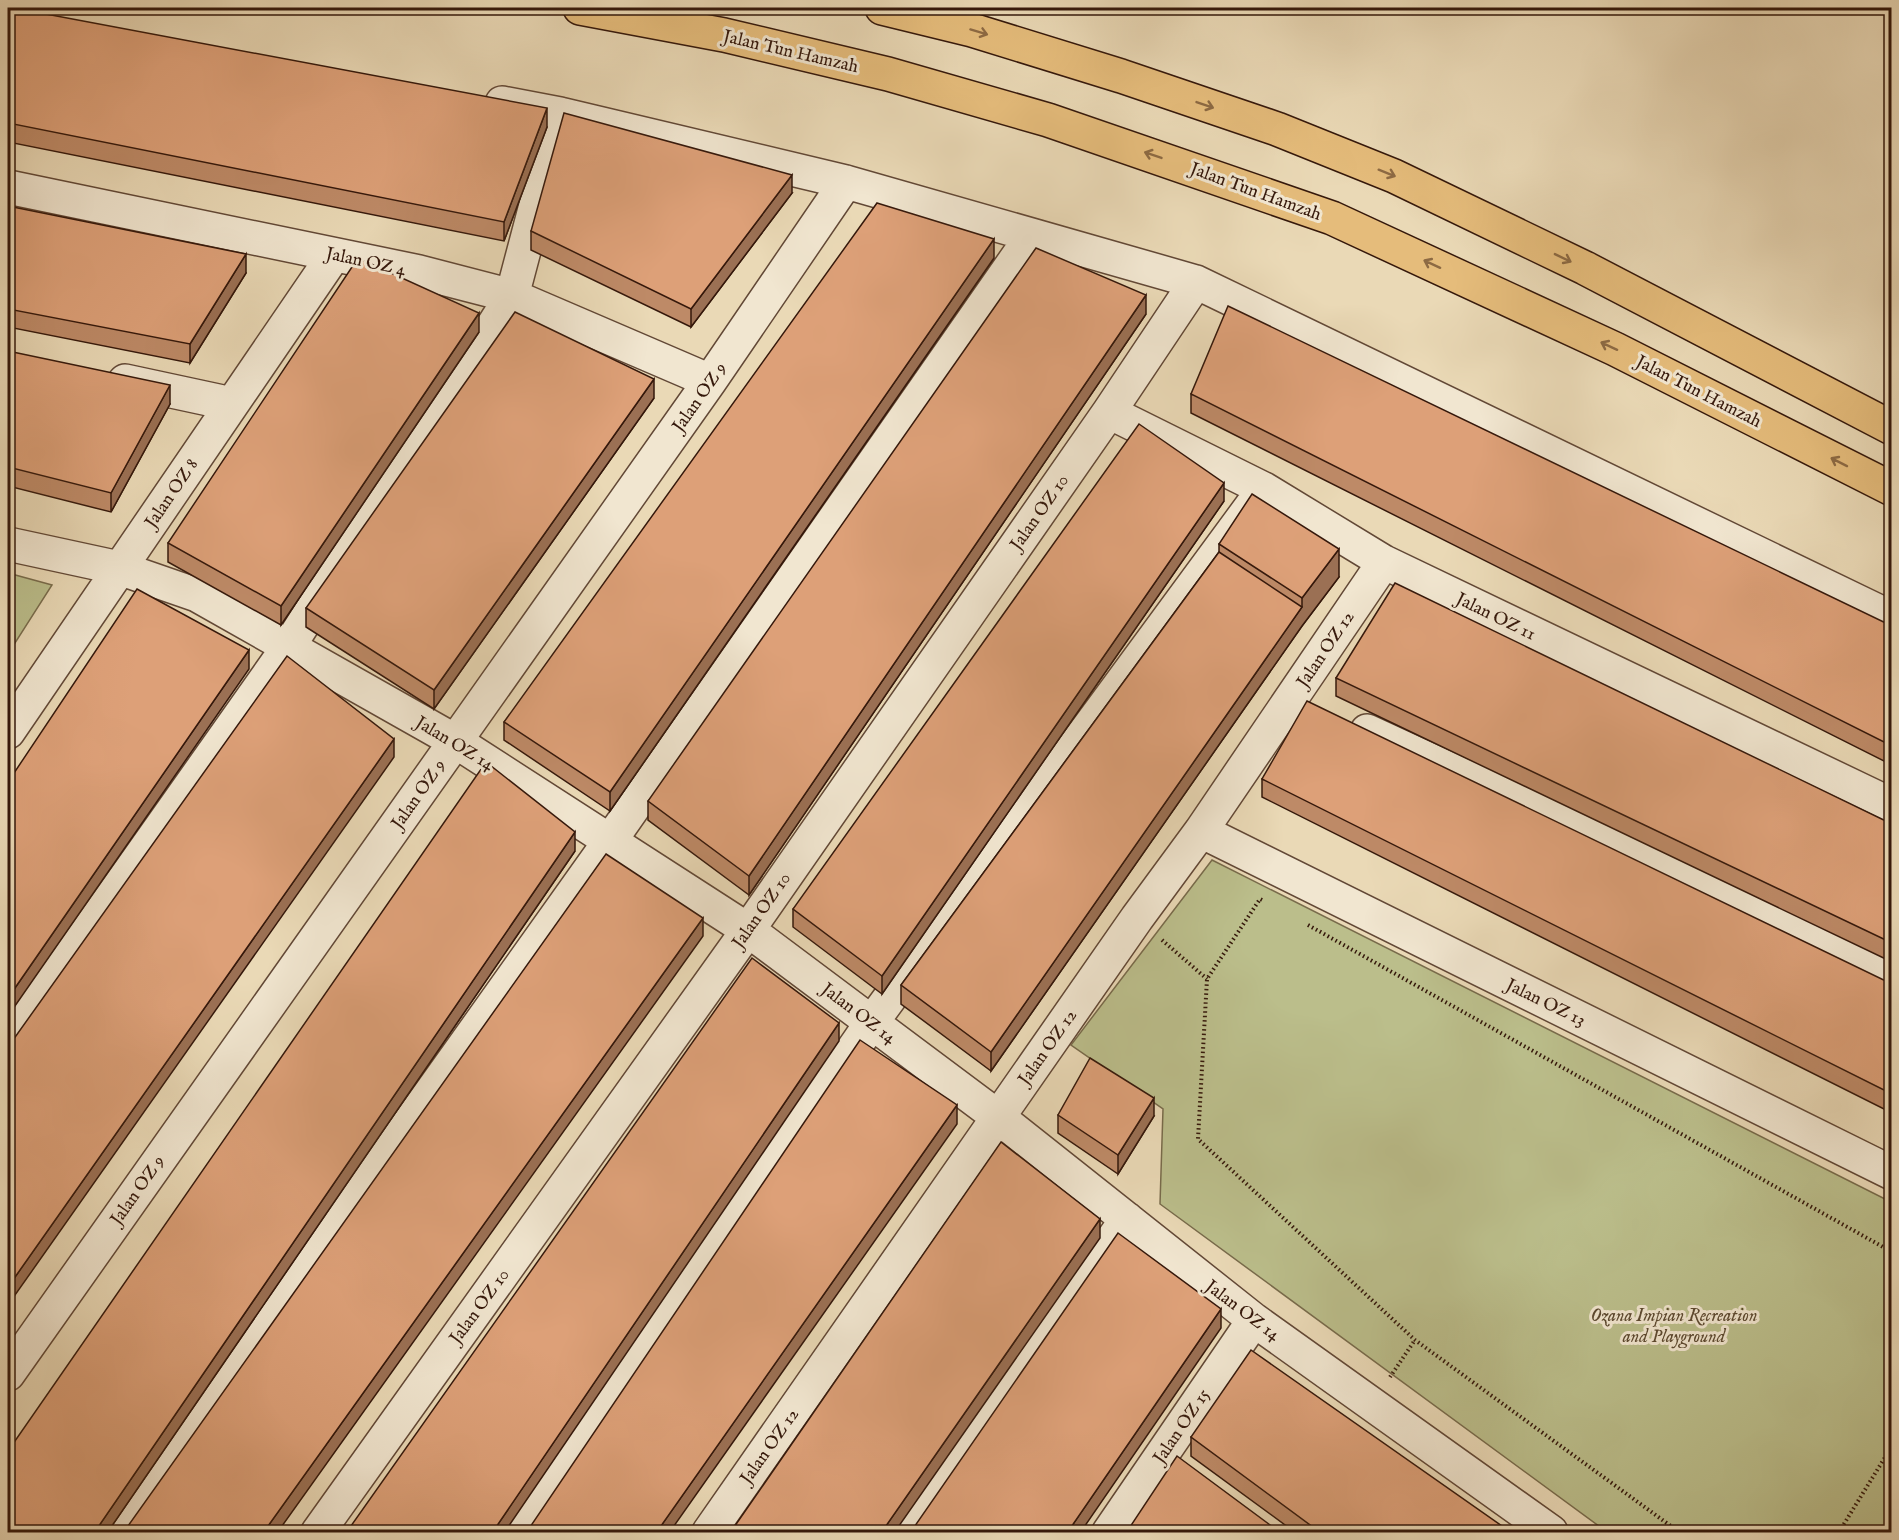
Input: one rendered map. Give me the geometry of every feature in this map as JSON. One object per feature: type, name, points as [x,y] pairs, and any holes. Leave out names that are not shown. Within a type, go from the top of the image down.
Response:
[{"type":"main road","name":"Jalan Tun Hamzah","points":[[580,8],[724,35],[888,74],[1048,120],[1332,218],[1615,349],[1892,489]]},
{"type":"main road","points":[[882,8],[972,30],[1120,76],[1277,129],[1394,176],[1585,268],[1892,428]]},
{"type":"street","points":[[478,98],[560,114],[846,182],[1196,282],[1892,618]]},
{"type":"street","points":[[8,1044],[289,646],[512,296],[560,114]]},
{"type":"street","name":"Jalan OZ 9","points":[[8,1374],[710,381],[846,182]]},
{"type":"street","name":"Jalan OZ 4","points":[[8,188],[419,272],[512,296],[710,381]]},
{"type":"street","points":[[118,1533],[610,841],[1032,236]]},
{"type":"street","name":"Jalan OZ 8","points":[[8,732],[334,255]]},
{"type":"street","name":"Jalan OZ 10","points":[[318,1533],[748,930],[1109,412],[1196,282]]},
{"type":"street","points":[[101,375],[232,404]]},
{"type":"street","name":"Jalan OZ 11","points":[[1109,412],[1264,489],[1384,562],[1892,805]]},
{"type":"street","points":[[520,1533],[872,1022],[1264,489]]},
{"type":"street","name":"Jalan OZ 14","points":[[8,544],[119,568],[197,595],[455,741],[748,930],[999,1117],[1254,1320],[1551,1533]]},
{"type":"street","name":"Jalan OZ 12","points":[[709,1533],[1137,918],[1201,831],[1384,562]]},
{"type":"street","points":[[1292,696],[1892,973]]},
{"type":"street","name":"Jalan OZ 13","points":[[1201,831],[1892,1173]]},
{"type":"street","points":[[908,1533],[1127,1219]]},
{"type":"street","name":"Jalan OZ 15","points":[[1109,1533],[1254,1320]]},
{"type":"street","points":[[1165,1450],[1193,1471]]},
{"type":"path","points":[[1271,904],[1260,899],[1207,979],[1198,1140],[1414,1340],[1679,1533]]},
{"type":"path","points":[[1137,918],[1207,979]]},
{"type":"path","points":[[1302,922],[1892,1252]]},
{"type":"path","points":[[1372,1404],[1414,1340]]},
{"type":"path","points":[[1839,1533],[1892,1446]]},
{"type":"green space","points":[[8,573],[52,585],[8,654]]},
{"type":"green space","name":"Ozana Impian Recreation and Playground","points":[[1212,860],[1891,1202],[1890,1532],[1607,1532],[1160,1204],[1163,1109],[1071,1045]]},
{"type":"building","points":[[8,8],[547,108],[504,222],[8,123]]},
{"type":"building","points":[[564,113],[792,175],[691,309],[531,231]]},
{"type":"building","points":[[877,203],[994,239],[610,792],[504,722]]},
{"type":"building","points":[[8,206],[246,254],[190,344],[8,309]]},
{"type":"building","points":[[1036,248],[1146,295],[749,876],[648,801]]},
{"type":"building","points":[[358,258],[479,313],[281,606],[168,543]]},
{"type":"building","points":[[1228,306],[1892,626],[1892,746],[1191,394]]},
{"type":"building","points":[[515,312],[654,379],[434,690],[306,608]]},
{"type":"building","points":[[8,351],[170,385],[111,493],[8,467]]},
{"type":"building","points":[[1139,424],[1224,483],[882,976],[793,909]]},
{"type":"building","points":[[1252,494],[1339,549],[1302,598],[1219,544]]},
{"type":"building","points":[[1219,552],[1302,607],[991,1052],[901,985]]},
{"type":"building","points":[[1395,583],[1892,824],[1892,943],[1336,678]]},
{"type":"building","points":[[137,589],[249,650],[8,998],[8,782]]},
{"type":"building","points":[[287,656],[394,739],[8,1287],[8,1047]]},
{"type":"building","points":[[1307,701],[1892,984],[1892,1094],[1262,779]]},
{"type":"building","points":[[486,762],[575,832],[94,1533],[22,1533],[8,1522],[8,1451]]},
{"type":"building","points":[[606,854],[703,918],[263,1533],[123,1533]]},
{"type":"building","points":[[752,958],[839,1023],[492,1533],[346,1533]]},
{"type":"building","points":[[860,1040],[957,1105],[656,1533],[526,1533]]},
{"type":"building","points":[[1090,1058],[1154,1098],[1118,1155],[1058,1115]]},
{"type":"building","points":[[1001,1142],[1100,1219],[881,1533],[730,1533]]},
{"type":"building","points":[[1118,1233],[1221,1309],[1067,1533],[910,1533]]},
{"type":"building","points":[[1251,1350],[1512,1533],[1321,1533],[1191,1437]]},
{"type":"building","points":[[1177,1456],[1281,1533],[1126,1533]]}]
